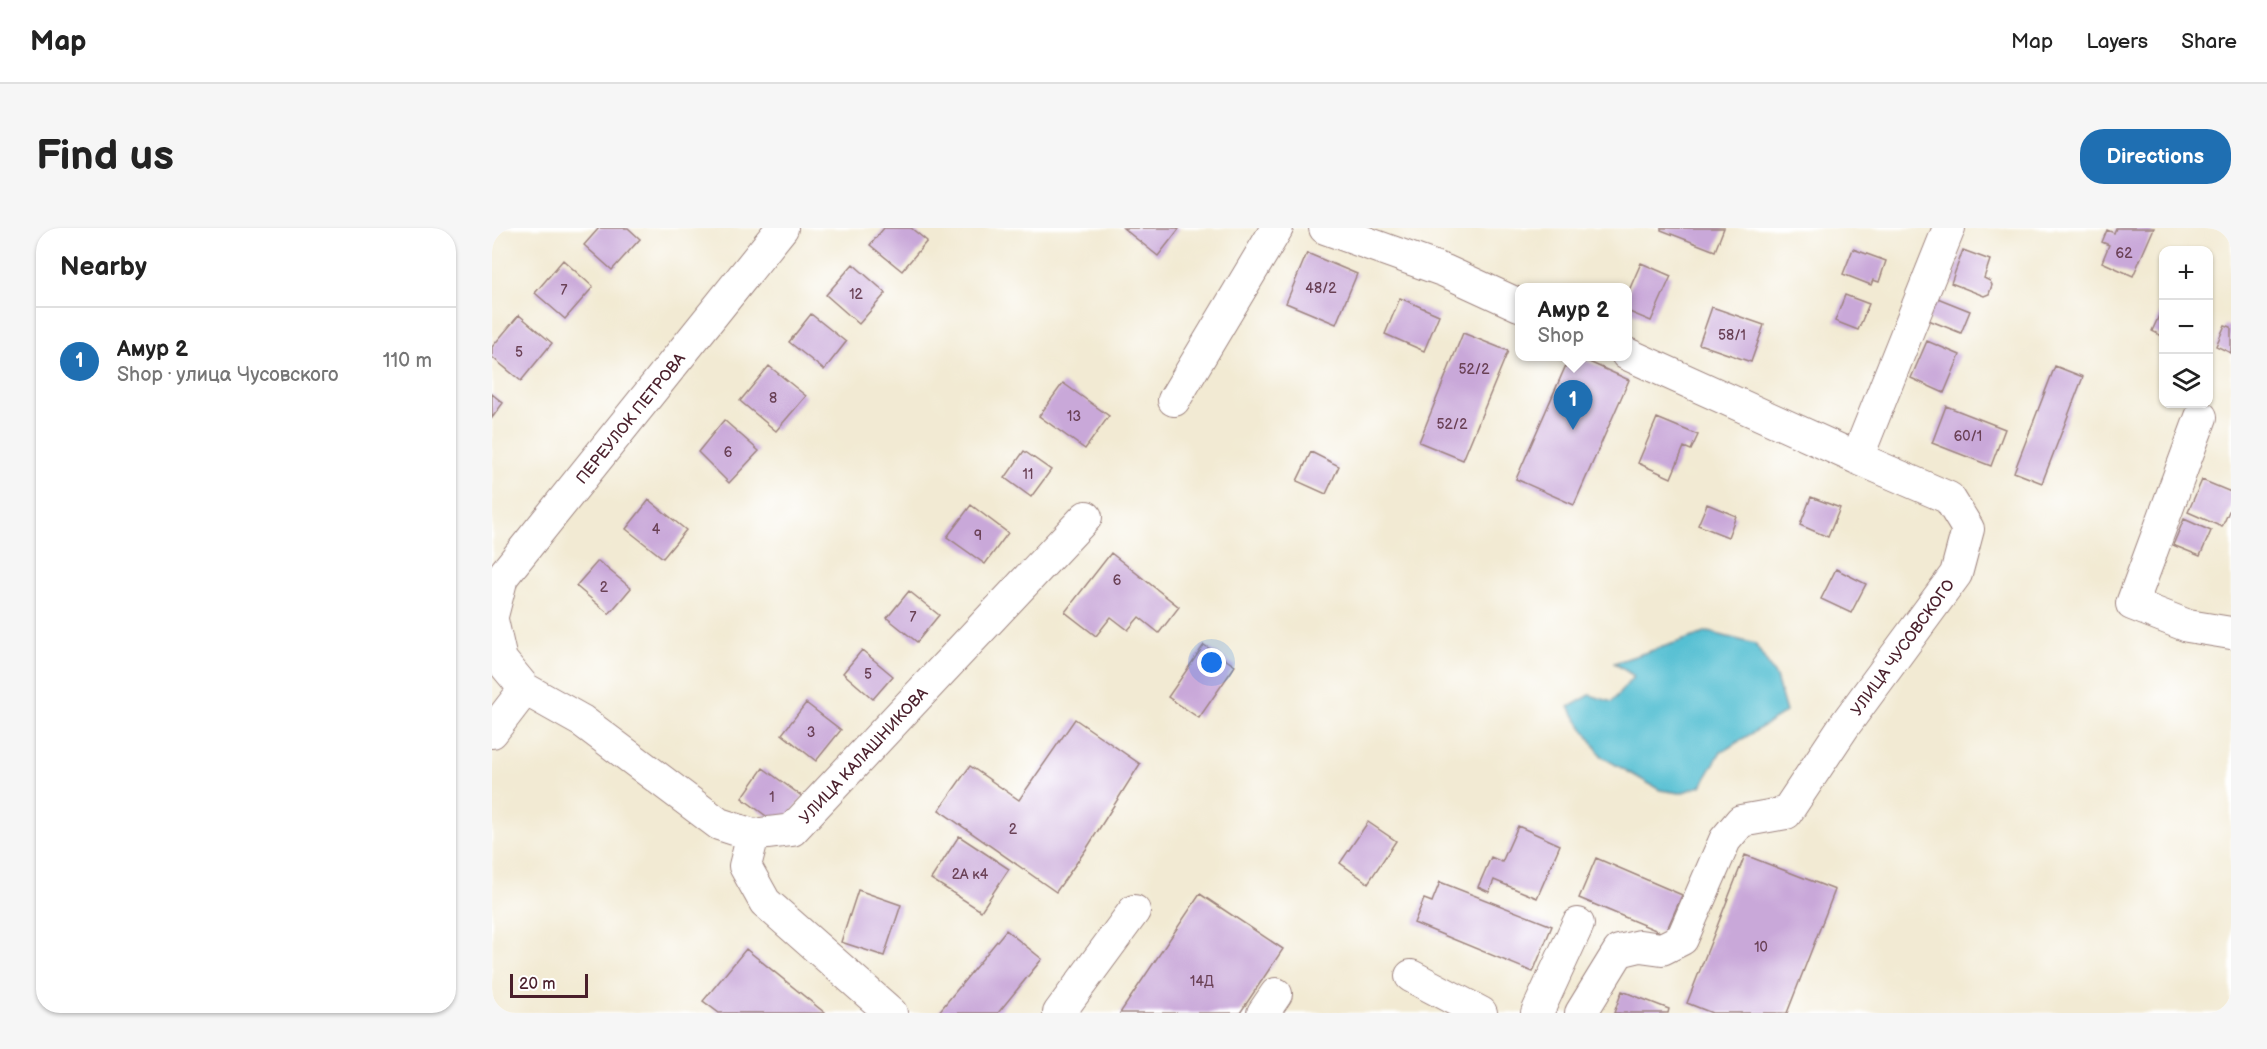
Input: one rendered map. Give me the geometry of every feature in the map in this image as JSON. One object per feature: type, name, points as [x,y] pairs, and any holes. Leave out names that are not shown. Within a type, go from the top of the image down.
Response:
[{"type":"street","name":"ПЕРЕУЛОК ПЕТРОВА","points":[[525,689],[501,660],[492,618],[502,578],[782,228]]},
{"type":"street","points":[[1174,400],[1277,228]]},
{"type":"street","points":[[1325,228],[1445,271],[1515,303]]},
{"type":"street","points":[[1857,458],[1949,228]]},
{"type":"street","name":"УЛИЦА ЧУСОВСКОГО","points":[[1581,1013],[1619,951],[1640,946],[1662,949],[1682,939],[1725,840],[1742,821],[1786,813],[1844,726],[1956,574],[1968,529],[1948,498],[1632,356]]},
{"type":"street","points":[[2201,417],[2132,603],[2188,626],[2231,633]]},
{"type":"street","name":"УЛИЦА КАЛАШНИКОВА","points":[[525,689],[582,721],[719,824],[753,835],[792,830],[1086,517]]},
{"type":"street","points":[[492,732],[525,689]]},
{"type":"street","points":[[753,835],[745,867],[765,902],[891,1013]]},
{"type":"street","points":[[1059,1013],[1134,911]]},
{"type":"street","points":[[1537,1013],[1578,924]]},
{"type":"street","points":[[1412,976],[1481,1013]]},
{"type":"water","points":[[1708,632],[1755,644],[1776,677],[1786,712],[1720,753],[1701,786],[1680,793],[1660,790],[1602,757],[1569,707],[1590,695],[1612,702],[1634,676],[1614,663]]},
{"type":"building","points":[[599,228],[628,228],[640,239],[612,270],[584,245]]},
{"type":"building","points":[[884,228],[911,228],[927,241],[902,271],[870,245]]},
{"type":"building","points":[[1123,228],[1177,228],[1179,229],[1158,256]]},
{"type":"building","points":[[1661,228],[1724,228],[1715,251],[1661,230]]},
{"type":"building","points":[[2116,228],[2154,228],[2133,276],[2102,262],[2109,245],[2102,242],[2107,230],[2114,233]]},
{"type":"building","points":[[1853,249],[1886,261],[1879,282],[1873,280],[1871,285],[1843,274]]},
{"type":"building","points":[[1963,250],[1990,260],[1984,278],[1992,285],[1989,294],[1984,296],[1951,283]]},
{"type":"building","points":[[1307,253],[1357,274],[1336,324],[1286,303]]},
{"type":"building","points":[[563,260],[593,287],[565,319],[535,293]]},
{"type":"building","points":[[1641,263],[1671,276],[1651,321],[1632,313],[1632,284]]},
{"type":"building","points":[[853,264],[886,293],[859,324],[826,295]]},
{"type":"building","points":[[1845,295],[1869,304],[1858,330],[1835,321]]},
{"type":"building","points":[[1935,297],[1970,311],[1961,333],[1926,319]]},
{"type":"building","points":[[1400,298],[1439,315],[1424,351],[1385,334]]},
{"type":"building","points":[[1712,307],[1764,325],[1751,362],[1699,344]]},
{"type":"building","points":[[811,314],[846,342],[824,370],[789,342]]},
{"type":"building","points":[[519,315],[552,343],[521,381],[492,357],[492,347]]},
{"type":"building","points":[[2159,316],[2159,334],[2152,331]]},
{"type":"building","points":[[2225,325],[2231,327],[2231,353],[2216,346]]},
{"type":"building","points":[[1463,333],[1508,351],[1463,460],[1419,442]]},
{"type":"building","points":[[1927,341],[1960,355],[1944,393],[1911,378]]},
{"type":"building","points":[[1568,361],[1587,361],[1629,380],[1574,505],[1516,479]]},
{"type":"building","points":[[769,366],[806,396],[776,431],[740,401]]},
{"type":"building","points":[[2055,366],[2083,377],[2042,483],[2014,472]]},
{"type":"building","points":[[1063,383],[1109,416],[1085,449],[1039,416]]},
{"type":"building","points":[[492,394],[503,403],[492,418]]},
{"type":"building","points":[[1946,406],[2005,429],[1991,466],[1932,443]]},
{"type":"building","points":[[1657,418],[1698,435],[1691,450],[1684,447],[1671,478],[1638,463]]},
{"type":"building","points":[[724,420],[759,451],[729,483],[698,452]]},
{"type":"building","points":[[1024,451],[1051,470],[1031,497],[1005,478]]},
{"type":"building","points":[[1311,452],[1339,466],[1326,494],[1297,481]]},
{"type":"building","points":[[2202,480],[2231,492],[2231,510],[2222,527],[2188,512]]},
{"type":"building","points":[[1811,497],[1840,508],[1828,537],[1800,525]]},
{"type":"building","points":[[649,500],[686,530],[663,558],[626,529]]},
{"type":"building","points":[[1707,504],[1736,516],[1728,537],[1698,525]]},
{"type":"building","points":[[971,505],[1008,533],[985,564],[947,537]]},
{"type":"building","points":[[2184,519],[2211,531],[2200,556],[2173,545]]},
{"type":"building","points":[[1111,553],[1179,607],[1159,633],[1139,617],[1128,630],[1111,617],[1096,636],[1065,612]]},
{"type":"building","points":[[598,561],[631,588],[609,614],[576,586]]},
{"type":"building","points":[[1836,569],[1866,584],[1851,613],[1821,599]]},
{"type":"building","points":[[909,591],[939,615],[917,642],[887,618]]},
{"type":"building","points":[[1204,645],[1235,666],[1199,718],[1168,697]]},
{"type":"building","points":[[862,650],[893,676],[873,699],[843,673]]},
{"type":"building","points":[[806,703],[841,730],[816,761],[782,734]]},
{"type":"building","points":[[1075,719],[1140,764],[1056,892],[939,810],[970,766],[1019,800]]},
{"type":"building","points":[[763,768],[803,797],[781,827],[742,798]]},
{"type":"building","points":[[1368,822],[1396,841],[1368,883],[1340,863]]},
{"type":"building","points":[[1518,826],[1560,845],[1537,898],[1494,880],[1489,892],[1478,887],[1491,857],[1502,862]]},
{"type":"building","points":[[959,836],[1009,869],[981,911],[931,879]]},
{"type":"building","points":[[1745,855],[1835,890],[1787,1013],[1712,1013],[1687,1003]]},
{"type":"building","points":[[1596,858],[1682,895],[1665,934],[1579,898]]},
{"type":"building","points":[[1440,882],[1552,926],[1533,972],[1414,923],[1424,899],[1432,902]]},
{"type":"building","points":[[858,890],[901,905],[884,956],[841,942]]},
{"type":"building","points":[[1200,894],[1283,949],[1240,1013],[1120,1013]]},
{"type":"building","points":[[1006,930],[1042,959],[998,1013],[938,1013]]},
{"type":"building","points":[[746,949],[825,1013],[719,1013],[703,1001]]},
{"type":"building","points":[[1622,991],[1669,1009],[1668,1013],[1614,1013]]},
{"type":"place","name":"Амур 2","points":[[1573,430]]}]
